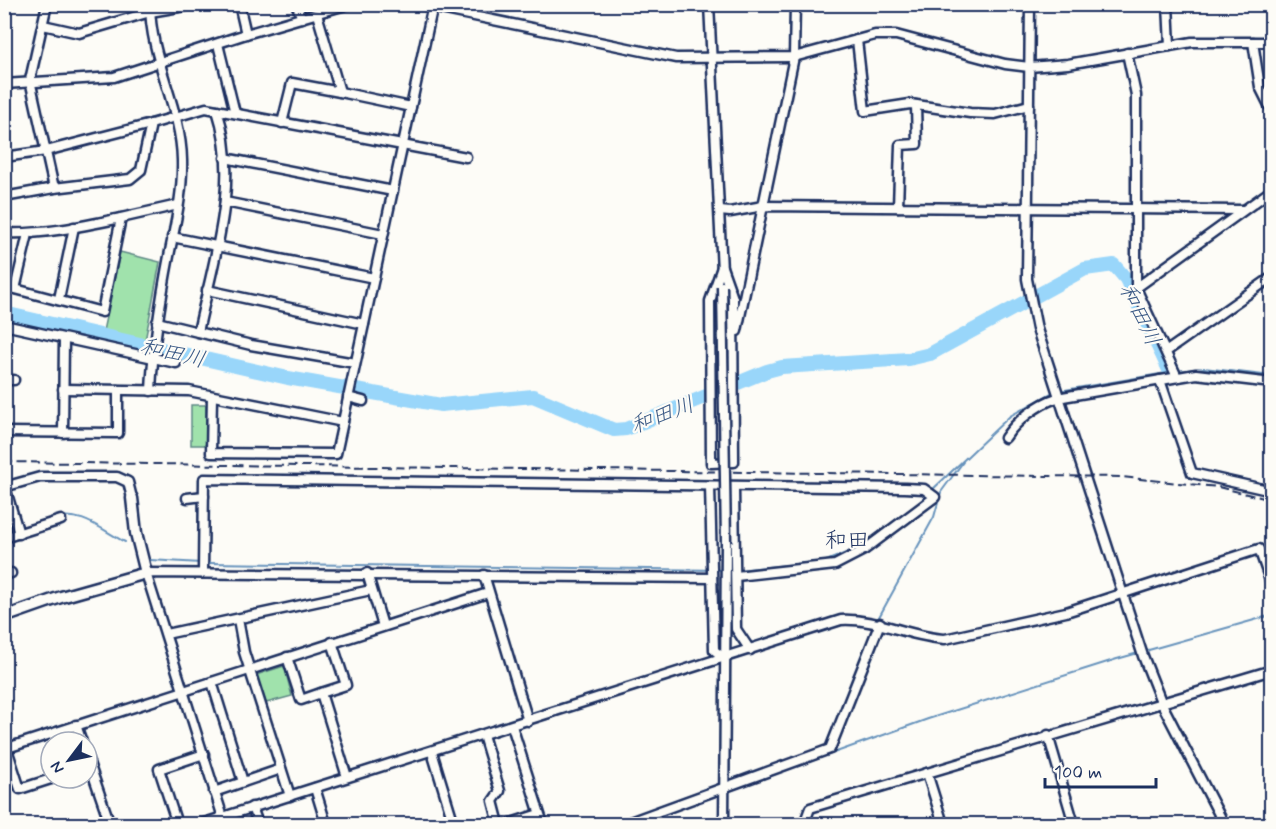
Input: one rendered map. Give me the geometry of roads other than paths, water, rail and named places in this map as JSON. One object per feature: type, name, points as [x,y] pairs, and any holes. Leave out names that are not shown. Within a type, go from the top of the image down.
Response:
[{"type":"main road","points":[[4,617],[61,597],[146,573],[136,533],[132,498]]},
{"type":"street","points":[[47,4],[30,80],[54,188]]},
{"type":"street","points":[[43,25],[78,33],[150,8],[197,4]]},
{"type":"street","points":[[239,4],[246,34]]},
{"type":"street","points":[[296,4],[302,18]]},
{"type":"street","points":[[4,84],[30,80],[114,77],[246,34],[349,4]]},
{"type":"street","points":[[416,4],[676,58],[794,57],[875,35],[896,35],[1005,64],[1029,66],[1068,64],[1192,42],[1272,42]]},
{"type":"street","points":[[709,4],[722,267],[724,825]]},
{"type":"street","points":[[734,345],[794,57],[795,4]]},
{"type":"street","points":[[1030,4],[1027,208],[1029,288],[1032,306],[1056,394],[1142,652],[1162,704],[1224,825]]},
{"type":"street","points":[[1168,4],[1170,45]]},
{"type":"street","points":[[212,396],[211,453],[336,454],[383,234],[405,144],[433,6]]},
{"type":"street","points":[[150,8],[159,63],[177,118],[182,163],[178,205],[157,322],[152,391]]},
{"type":"street","points":[[317,14],[340,92]]},
{"type":"street","points":[[857,40],[865,111],[916,105],[970,113],[995,114],[1029,105]]},
{"type":"street","points":[[1253,42],[1260,87],[1272,111]]},
{"type":"street","points":[[218,44],[235,113]]},
{"type":"street","points":[[1127,53],[1136,95],[1138,211],[1136,288],[1175,372]]},
{"type":"street","points":[[282,123],[292,83],[411,107]]},
{"type":"street","points":[[898,207],[900,145],[917,144],[916,105]]},
{"type":"street","points":[[4,157],[46,151],[177,118],[206,108],[466,157]]},
{"type":"street","points":[[198,332],[225,202],[225,158],[217,110]]},
{"type":"street","points":[[4,197],[54,188],[130,179],[141,170],[152,124]]},
{"type":"street","points":[[225,158],[393,192]]},
{"type":"street","points":[[1136,288],[1272,190]]},
{"type":"street","points":[[225,202],[383,234]]},
{"type":"street","points":[[4,233],[28,234],[74,227],[178,205]]},
{"type":"street","points":[[720,211],[730,212],[763,206],[1138,211],[1242,210]]},
{"type":"street","points":[[4,286],[102,312],[121,218]]},
{"type":"street","points":[[59,299],[74,227]]},
{"type":"street","points":[[15,289],[28,234]]},
{"type":"street","points":[[172,237],[374,278]]},
{"type":"street","points":[[722,267],[732,298],[734,462],[711,463],[710,301],[722,267]]},
{"type":"street","points":[[1167,351],[1272,277]]},
{"type":"street","points":[[207,290],[364,324]]},
{"type":"street","points":[[157,322],[251,345],[356,363]]},
{"type":"street","points":[[4,325],[64,339],[68,337],[176,363]]},
{"type":"street","points":[[63,433],[64,339]]},
{"type":"street","points":[[1005,438],[1011,429],[1056,394],[1160,380],[1175,372],[1272,383]]},
{"type":"street","points":[[1160,380],[1192,473],[1272,491]]},
{"type":"street","points":[[63,389],[189,391],[343,422]]},
{"type":"street","points":[[4,432],[118,433],[118,390]]},
{"type":"street","points":[[348,397],[363,401]]},
{"type":"street","points":[[19,534],[5,487],[40,477],[117,477],[128,482],[132,498]]},
{"type":"street","points":[[203,570],[204,479],[924,489],[935,497],[901,525],[864,550],[835,565],[736,576]]},
{"type":"street","points":[[710,486],[714,650],[725,659]]},
{"type":"street","points":[[734,488],[736,629],[750,650]]},
{"type":"street","points":[[187,498],[204,496]]},
{"type":"street","points":[[4,538],[61,520]]},
{"type":"street","points":[[711,537],[735,537]]},
{"type":"street","points":[[201,825],[224,821],[252,807],[725,659],[841,620],[859,619],[929,638],[945,639],[1066,612],[1124,595],[1259,549],[1272,586]]},
{"type":"street","points":[[224,821],[146,573],[203,570],[712,577]]},
{"type":"street","points":[[367,573],[383,626]]},
{"type":"street","points":[[484,575],[528,721]]},
{"type":"street","points":[[166,634],[371,590]]},
{"type":"street","points":[[39,783],[20,789],[6,749],[488,593]]},
{"type":"street","points":[[238,619],[250,669],[290,796]]},
{"type":"street","points":[[624,825],[724,786],[830,749],[880,624]]},
{"type":"street","points":[[287,657],[301,700],[346,685],[332,642]]},
{"type":"street","points":[[804,825],[810,808],[1048,735],[1162,704],[1272,670]]},
{"type":"street","points":[[212,682],[243,782]]},
{"type":"street","points":[[321,693],[347,777]]},
{"type":"street","points":[[76,725],[78,730]]},
{"type":"street","points":[[512,726],[543,825]]},
{"type":"street","points":[[483,735],[500,791],[493,801],[499,825]]},
{"type":"street","points":[[1048,735],[1074,825]]},
{"type":"street","points":[[432,752],[454,825]]},
{"type":"street","points":[[177,825],[159,769],[204,754]]},
{"type":"street","points":[[214,792],[281,770]]},
{"type":"street","points":[[927,773],[943,825]]},
{"type":"street","points":[[315,788],[326,825]]},
{"type":"street","points":[[97,790],[110,825]]},
{"type":"street","points":[[252,807],[258,825]]},
{"type":"street","points":[[508,825],[539,814]]},
{"type":"waterway","name":"和田川","points":[[4,313],[288,378],[441,405],[533,396],[614,430],[626,429],[767,371],[782,367],[909,359],[930,354],[1085,269],[1114,265],[1126,279],[1170,372]]},
{"type":"waterway","points":[[1177,371],[1204,368],[1272,376]]},
{"type":"waterway","points":[[1059,391],[1172,372]]},
{"type":"waterway","points":[[931,491],[1010,416],[1053,392]]},
{"type":"waterway","points":[[879,617],[934,517],[941,492],[963,462]]},
{"type":"waterway","points":[[914,508],[927,495]]},
{"type":"waterway","points":[[52,519],[62,517],[81,519],[125,542]]},
{"type":"waterway","points":[[738,570],[826,561],[861,547],[897,520]]},
{"type":"waterway","points":[[20,528],[35,524]]},
{"type":"waterway","points":[[4,533],[15,530]]},
{"type":"waterway","points":[[150,560],[201,563]]},
{"type":"waterway","points":[[207,563],[723,570]]},
{"type":"waterway","points":[[742,786],[928,719],[1117,659],[1272,615]]},
{"type":"waterway","points":[[641,824],[666,813]]},
{"type":"railway","points":[[4,462],[1121,477],[1218,487],[1272,500]]},
{"type":"district","name":"和田","points":[[847,539]]}]
